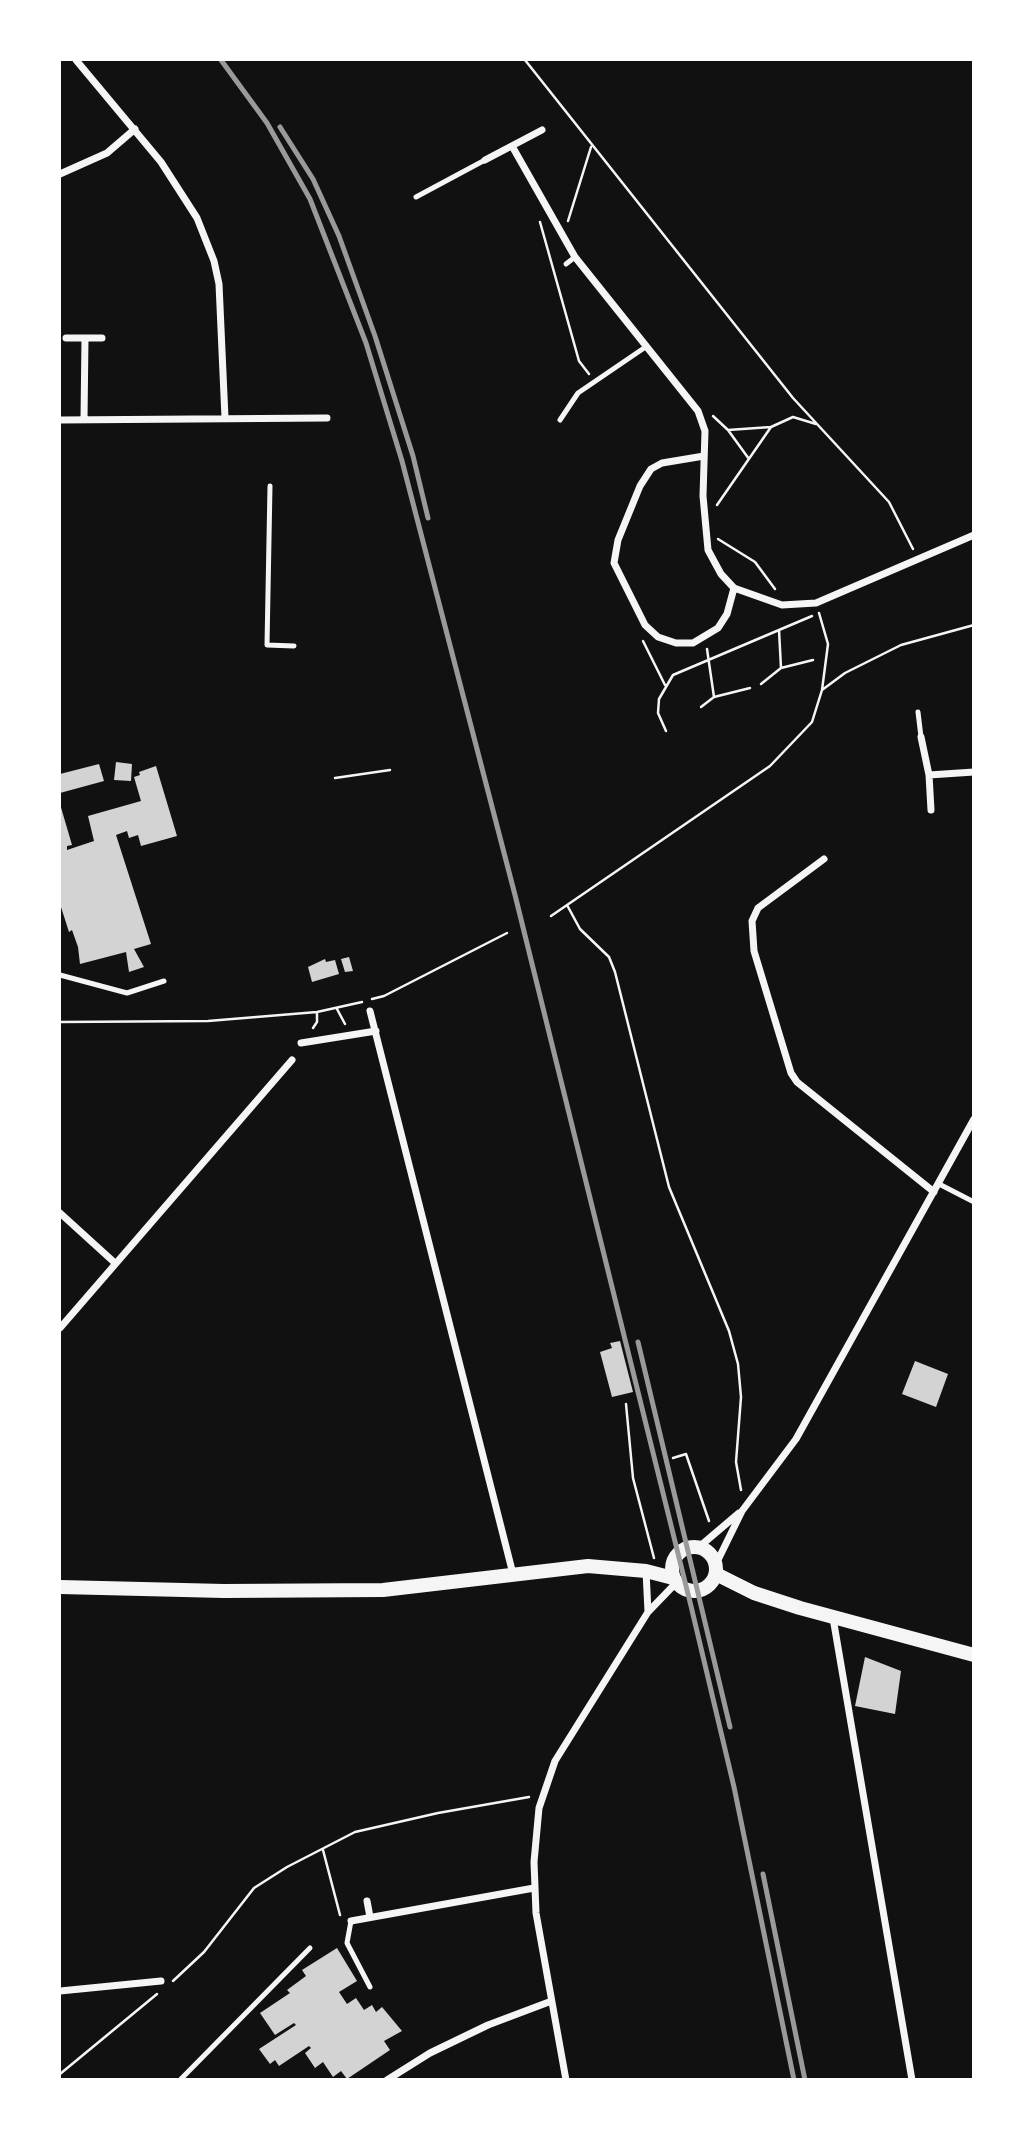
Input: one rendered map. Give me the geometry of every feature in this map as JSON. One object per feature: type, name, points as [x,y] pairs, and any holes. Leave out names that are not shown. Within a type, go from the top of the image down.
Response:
[{"type":"main road","points":[[60,1587],[338,1591],[419,1587],[588,1566],[652,1569],[673,1561],[687,1548],[699,1547],[711,1554],[716,1569],[754,1592],[833,1618],[974,1655]]},
{"type":"main road","points":[[673,1561],[675,1581]]},
{"type":"main road","points":[[652,1569],[675,1581],[685,1590],[698,1592],[708,1587],[716,1569]]},
{"type":"street","points":[[76,60],[161,162],[197,218],[214,261],[222,315],[225,418]]},
{"type":"street","points":[[60,174],[107,153],[135,130]]},
{"type":"street","points":[[485,160],[542,130]]},
{"type":"street","points":[[512,146],[575,257],[699,415],[705,431],[705,525],[708,550],[721,574],[734,587],[782,605],[816,603],[974,535]]},
{"type":"street","points":[[66,338],[102,338]]},
{"type":"street","points":[[84,419],[85,338]]},
{"type":"street","points":[[60,420],[327,418]]},
{"type":"street","points":[[704,456],[662,463],[651,469],[639,486],[618,540],[614,563],[645,625],[658,637],[676,643],[692,643],[706,638],[718,628],[727,614],[734,587]]},
{"type":"street","points":[[921,737],[929,775],[931,810]]},
{"type":"street","points":[[929,775],[974,772]]},
{"type":"street","points":[[824,859],[758,908],[752,921],[754,951],[791,1073],[797,1082],[937,1188]]},
{"type":"street","points":[[370,1012],[513,1574]]},
{"type":"street","points":[[301,1043],[376,1031]]},
{"type":"street","points":[[60,1328],[292,1060]]},
{"type":"street","points":[[716,1569],[742,1511],[796,1439],[974,1119]]},
{"type":"street","points":[[60,1213],[115,1263]]},
{"type":"street","points":[[699,1547],[742,1511]]},
{"type":"street","points":[[648,1612],[652,1569]]},
{"type":"street","points":[[566,2080],[549,2002],[534,1888],[543,1795],[555,1761],[648,1612],[675,1581]]},
{"type":"street","points":[[833,1618],[912,2080]]},
{"type":"street","points":[[351,1921],[534,1888]]},
{"type":"street","points":[[367,1901],[370,1917]]},
{"type":"street","points":[[60,1991],[165,1983]]},
{"type":"street","points":[[387,2080],[430,2053],[488,2025],[549,2002]]},
{"type":"lane","points":[[416,197],[485,160]]},
{"type":"lane","points":[[566,264],[575,257]]},
{"type":"lane","points":[[559,420],[578,393],[593,380],[647,346]]},
{"type":"lane","points":[[271,486],[267,645],[295,646]]},
{"type":"lane","points":[[918,712],[921,737]]},
{"type":"lane","points":[[60,975],[127,993],[164,981]]},
{"type":"lane","points":[[937,1188],[974,1202]]},
{"type":"lane","points":[[351,1921],[347,1943],[370,1987]]},
{"type":"lane","points":[[180,2080],[310,1948]]},
{"type":"path","points":[[525,60],[793,398],[890,502],[917,559]]},
{"type":"path","points":[[562,237],[592,146]]},
{"type":"path","points":[[545,207],[540,223],[579,361],[593,380]]},
{"type":"path","points":[[699,415],[710,414],[728,430],[749,459]]},
{"type":"path","points":[[728,430],[771,427],[793,417],[819,426]]},
{"type":"path","points":[[771,427],[705,525],[719,540],[755,562],[777,591],[782,605]]},
{"type":"path","points":[[551,916],[770,766],[812,722],[822,690],[828,644],[816,603]]},
{"type":"path","points":[[666,731],[658,713],[665,685],[673,675],[710,657],[815,615]]},
{"type":"path","points":[[645,625],[642,637],[665,685]]},
{"type":"path","points":[[822,690],[845,673],[901,645],[974,625]]},
{"type":"path","points":[[779,630],[780,668]]},
{"type":"path","points":[[710,657],[714,697]]},
{"type":"path","points":[[761,684],[780,668],[813,660]]},
{"type":"path","points":[[701,707],[714,697],[750,688]]},
{"type":"path","points":[[335,778],[390,770]]},
{"type":"path","points":[[567,905],[580,929],[609,957],[615,972],[669,1187],[729,1331],[738,1364],[741,1397],[736,1462],[740,1488],[748,1502]]},
{"type":"path","points":[[60,1022],[208,1021],[337,1009],[384,996],[507,933]]},
{"type":"path","points":[[337,1009],[350,1035]]},
{"type":"path","points":[[626,1404],[633,1478],[652,1569]]},
{"type":"path","points":[[673,1458],[686,1454],[714,1534]]},
{"type":"path","points":[[165,1983],[204,1952],[254,1888],[286,1867],[355,1832],[384,1824],[543,1795]]},
{"type":"path","points":[[323,1850],[348,1936]]},
{"type":"path","points":[[60,2074],[160,1992]]},
{"type":"building","points":[[116,762],[132,764],[131,781],[114,780]]},
{"type":"building","points":[[99,764],[104,781],[60,793],[60,774]]},
{"type":"building","points":[[156,766],[177,836],[141,846],[138,835],[129,838],[127,831],[116,835],[151,944],[134,949],[144,967],[129,972],[126,952],[80,964],[78,947],[72,930],[69,932],[60,904],[60,804],[72,845],[67,846],[67,850],[94,841],[88,816],[141,801],[134,777],[140,775],[139,772]]},
{"type":"building","points":[[349,957],[353,971],[345,972],[341,959]]},
{"type":"building","points":[[325,959],[326,962],[335,960],[339,974],[312,982],[308,967]]},
{"type":"building","points":[[620,1341],[633,1392],[612,1397],[600,1352],[612,1348],[610,1343]]},
{"type":"building","points":[[915,1361],[948,1374],[936,1407],[902,1394]]},
{"type":"building","points":[[865,1657],[901,1671],[895,1714],[855,1706]]},
{"type":"building","points":[[337,1948],[357,1981],[339,1992],[347,2004],[356,1998],[364,2010],[372,2005],[376,2012],[382,2007],[402,2031],[384,2041],[390,2050],[347,2079],[341,2071],[333,2077],[323,2062],[315,2068],[305,2053],[311,2048],[309,2046],[279,2066],[275,2060],[270,2064],[259,2049],[296,2025],[294,2023],[275,2035],[260,2013],[290,1993],[287,1990],[306,1976],[302,1970]]},
{"type":"railway","points":[[221,60],[267,123],[310,199],[366,343],[402,461],[515,895],[691,1606],[734,1787],[794,2080]]},
{"type":"railway","points":[[280,127],[313,179],[339,236],[375,336],[413,456],[428,518]]},
{"type":"railway","points":[[638,1342],[730,1727]]},
{"type":"railway","points":[[763,1874],[805,2080]]}]
